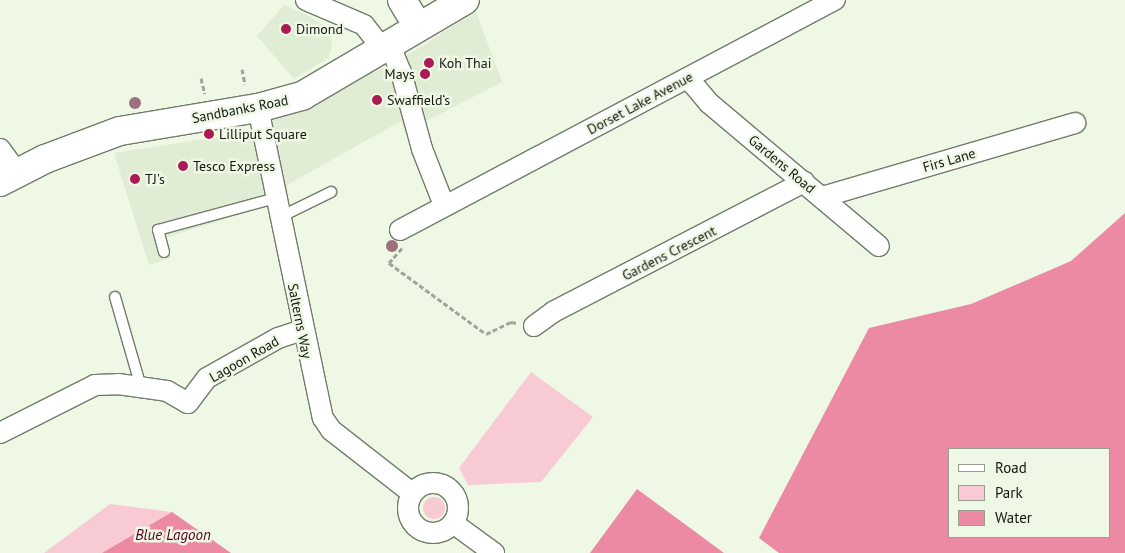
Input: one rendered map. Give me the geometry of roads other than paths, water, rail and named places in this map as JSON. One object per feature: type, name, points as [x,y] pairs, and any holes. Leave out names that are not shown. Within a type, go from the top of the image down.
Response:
[{"type":"main road","points":[[402,0],[418,27]]},
{"type":"main road","name":"Sandbanks Road","points":[[9,177],[80,144],[120,131],[258,108],[316,89],[385,46],[465,0]]},
{"type":"street","points":[[306,0],[364,25],[385,46],[401,72],[422,148],[444,205]]},
{"type":"street","name":"Dorset Lake Avenue","points":[[400,230],[444,205],[835,0]]},
{"type":"street","name":"Gardens Road","points":[[688,78],[709,103],[879,246]]},
{"type":"street","name":"Salterns Way","points":[[258,108],[302,330],[322,418],[332,430],[412,493]]},
{"type":"street","name":"Firs Lane","points":[[822,197],[1075,123]]},
{"type":"street","points":[[0,149],[9,177]]},
{"type":"street","name":"Gardens Crescent","points":[[534,326],[553,312],[804,182]]},
{"type":"street","name":"Lagoon Road","points":[[0,433],[95,385],[141,387],[167,391],[188,403],[207,378],[278,338],[302,330]]},
{"type":"street","points":[[432,483],[448,488],[458,505],[454,522],[437,533],[421,530],[411,520],[408,511],[412,493],[432,483]]},
{"type":"street","points":[[454,522],[494,553]]},
{"type":"lane","points":[[164,252],[158,230],[278,208],[331,192]]},
{"type":"lane","points":[[115,297],[141,387]]},
{"type":"water","points":[[1125,213],[1125,553],[779,553],[759,538],[869,328],[971,304],[1071,261]]},
{"type":"water","points":[[637,489],[724,553],[590,553]]},
{"type":"water","name":"Blue Lagoon","points":[[172,512],[231,553],[102,553]]},
{"type":"place","name":"Dimond","points":[[286,29]]},
{"type":"place","name":"Koh Thai","points":[[429,63]]},
{"type":"place","name":"Mays","points":[[425,74]]},
{"type":"place","name":"Swaffield‘s","points":[[377,100]]},
{"type":"place","name":"Lilliput Square","points":[[209,134]]},
{"type":"place","name":"Tesco Express","points":[[183,166]]},
{"type":"place","name":"TJ's","points":[[135,179]]}]
